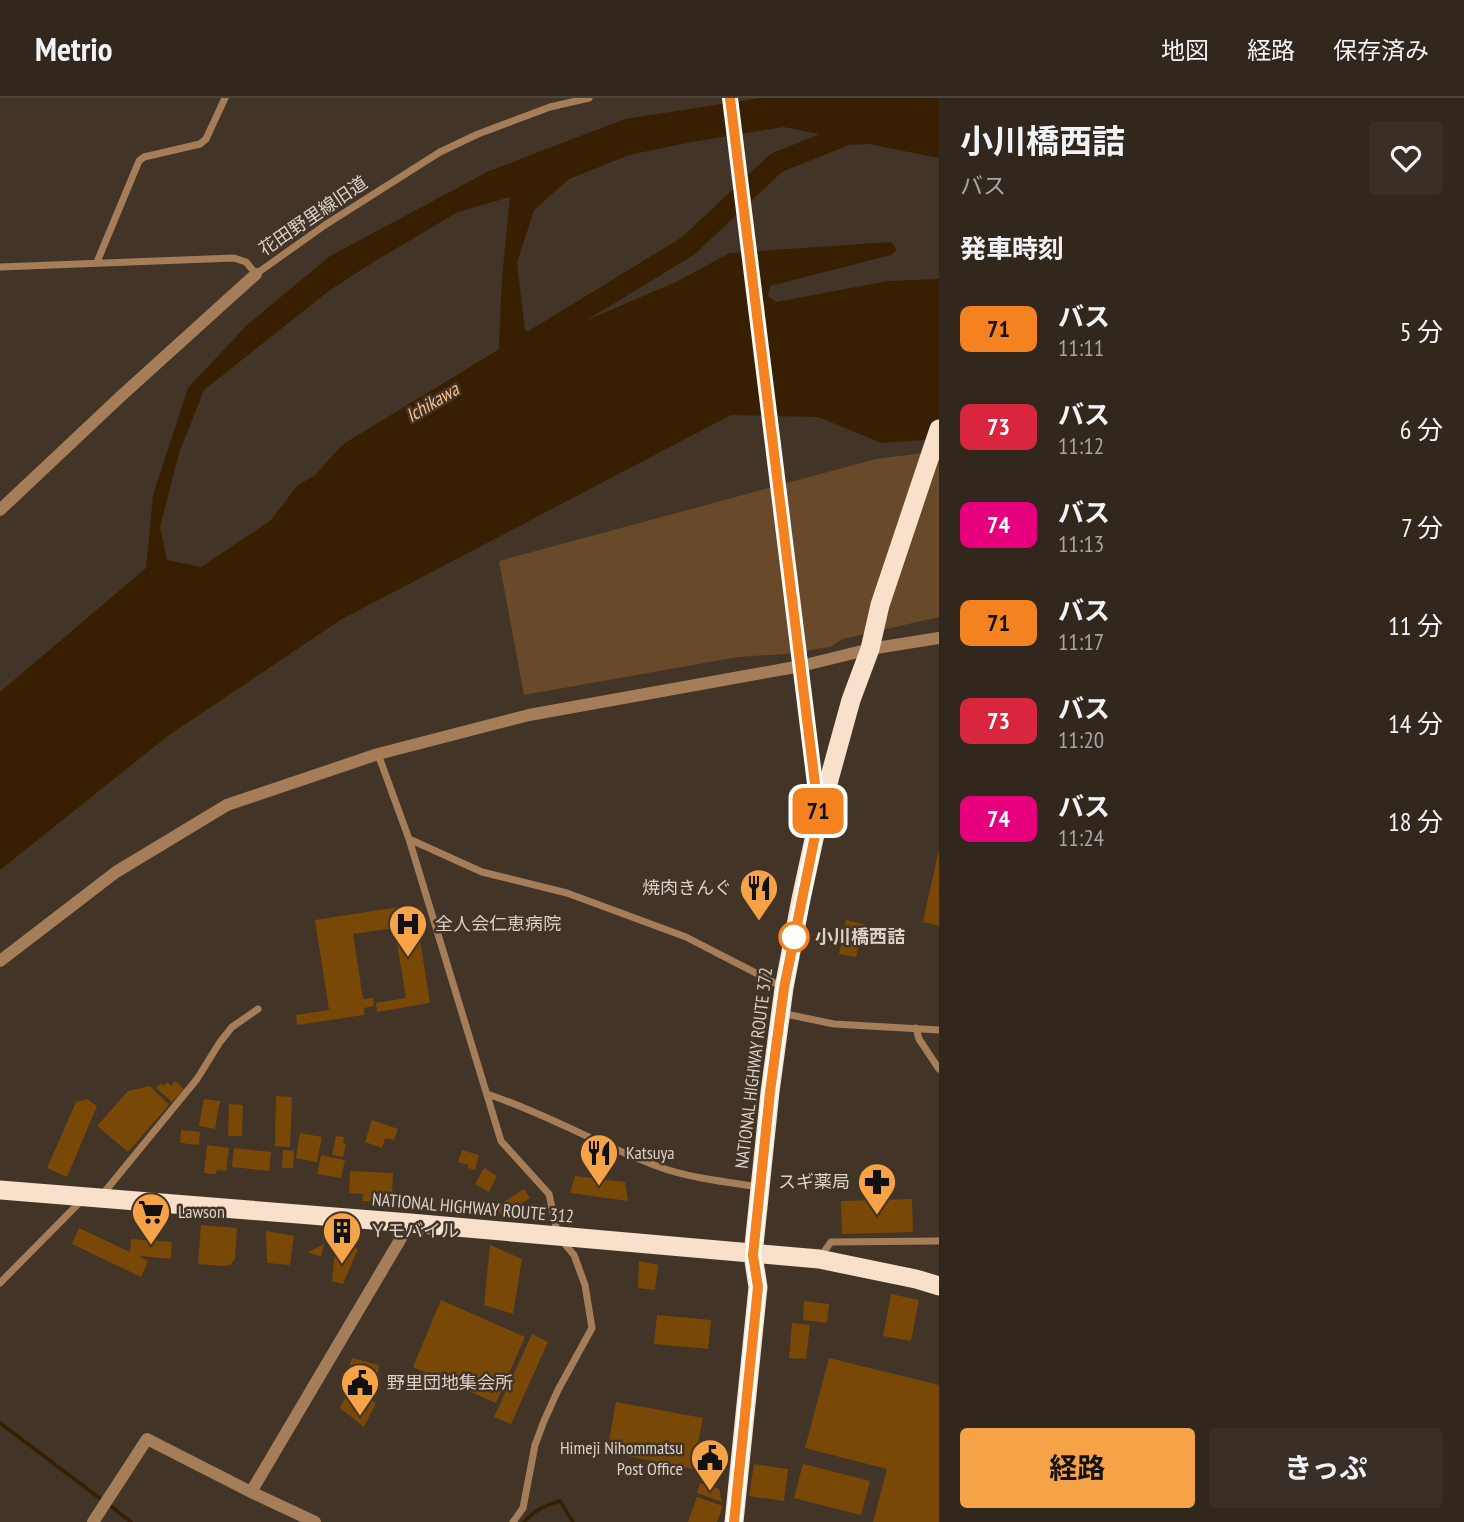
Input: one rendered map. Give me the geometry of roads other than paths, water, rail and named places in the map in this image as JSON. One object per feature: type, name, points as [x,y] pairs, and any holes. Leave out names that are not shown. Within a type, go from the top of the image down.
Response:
[{"type":"highway","name":"NATIONAL HIGHWAY ROUTE 372","points":[[734,1522],[758,1287],[753,1255],[784,988],[819,816],[851,700],[870,649],[880,605],[939,429]]},
{"type":"highway","name":"NATIONAL HIGHWAY ROUTE 312","points":[[0,1190],[819,1259],[939,1286]]},
{"type":"street","points":[[97,262],[139,161],[144,157],[200,144],[206,139],[225,98]]},
{"type":"street","name":"花田野里線旧道","points":[[0,267],[234,258],[246,262],[256,274],[325,225],[440,152],[478,134],[550,107],[589,98]]},
{"type":"street","points":[[730,98],[819,816]]},
{"type":"street","points":[[0,510],[256,274]]},
{"type":"street","points":[[0,961],[116,872],[227,805],[378,754],[529,715],[801,661],[939,638]]},
{"type":"street","points":[[378,754],[409,839],[502,1141],[549,1194],[558,1236],[574,1255],[585,1285],[592,1328],[544,1421],[536,1445],[523,1508],[513,1522]]},
{"type":"street","points":[[409,839],[482,872],[566,893],[686,937],[784,988]]},
{"type":"street","points":[[0,1283],[93,1197],[197,1079],[232,1027],[258,1009]]},
{"type":"street","points":[[780,1012],[834,1024],[939,1030]]},
{"type":"street","points":[[916,1028],[919,1039],[939,1069]]},
{"type":"street","points":[[487,1094],[666,1169],[702,1179],[760,1187]]},
{"type":"street","points":[[251,1492],[410,1223]]},
{"type":"street","points":[[819,1259],[831,1242],[939,1241]]},
{"type":"street","points":[[93,1522],[147,1439],[314,1522]]},
{"type":"waterway","name":"Ichikawa","points":[[323,482],[349,453],[688,246],[776,163],[848,134],[863,134]]},
{"type":"waterway","points":[[0,1423],[102,1500]]},
{"type":"waterway","points":[[524,1522],[540,1509],[560,1501],[573,1522]]},
{"type":"waterway","points":[[108,1504],[131,1522]]},
{"type":"place","name":"焼肉きんぐ","points":[[759,922]]},
{"type":"place","name":"小川橋西詰","points":[[794,937]]},
{"type":"place","name":"全人会仁恵病院","points":[[408,958]]},
{"type":"place","name":"Katsuya","points":[[599,1187]]},
{"type":"place","name":"スギ薬局","points":[[877,1216]]},
{"type":"place","name":"Lawson","points":[[151,1246]]},
{"type":"place","name":"Ｙモバイル","points":[[342,1265]]},
{"type":"place","name":"野里団地集会所","points":[[360,1417]]},
{"type":"place","name":"Himeji Nihommatsu Post Office","points":[[710,1492]]}]
